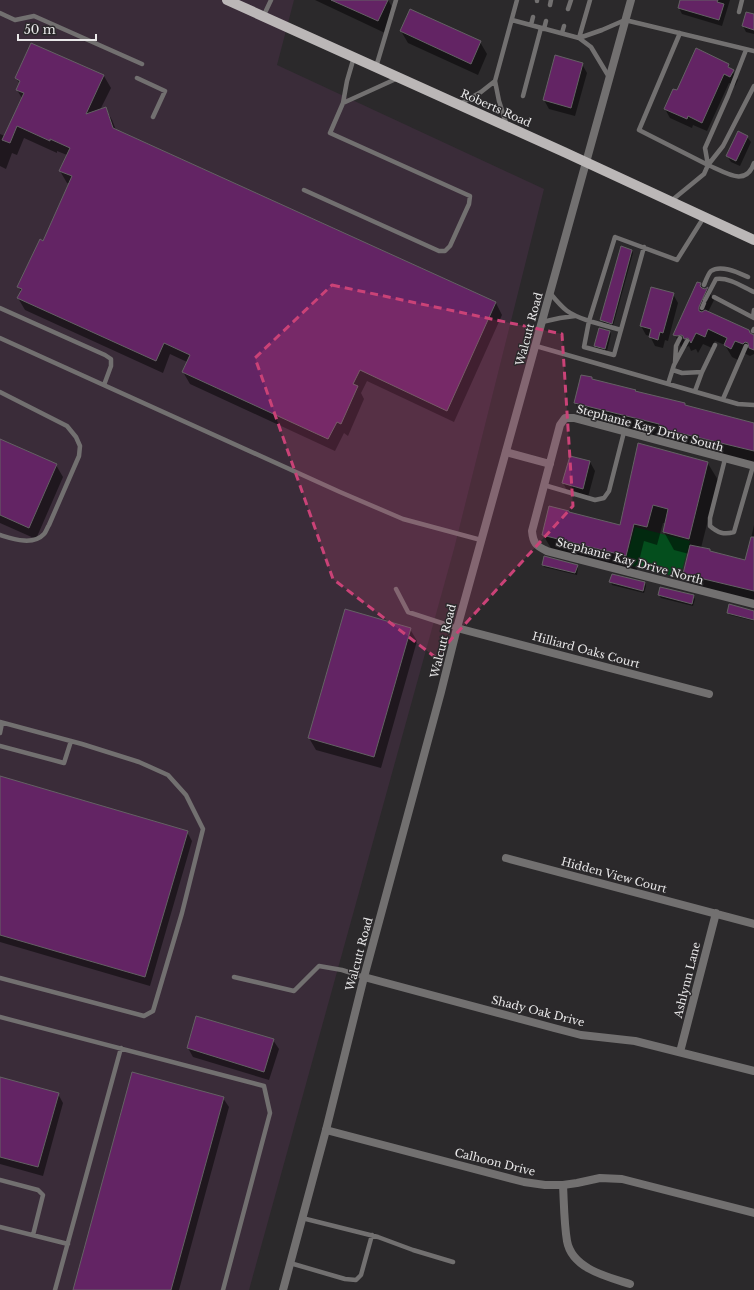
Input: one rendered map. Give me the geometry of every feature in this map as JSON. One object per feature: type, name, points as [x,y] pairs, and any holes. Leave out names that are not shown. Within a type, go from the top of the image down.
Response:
[{"type":"main road","name":"Roberts Road","points":[[227,0],[587,162],[754,240]]},
{"type":"street","name":"Walcutt Road","points":[[283,1290],[326,1130],[364,976],[457,628],[631,0]]},
{"type":"street","name":"Stephanie Kay Drive South","points":[[550,464],[560,425],[565,418],[574,418],[754,466]]},
{"type":"street","points":[[506,452],[550,464]]},
{"type":"street","name":"Stephanie Kay Drive North","points":[[550,464],[532,531],[532,540],[538,547],[547,551],[754,604]]},
{"type":"street","name":"Hilliard Oaks Court","points":[[457,628],[709,694]]},
{"type":"street","name":"Hidden View Court","points":[[506,858],[754,924]]},
{"type":"street","name":"Ashlynn Lane","points":[[680,1052],[716,913]]},
{"type":"street","name":"Shady Oak Drive","points":[[364,976],[581,1035],[635,1041],[754,1071]]},
{"type":"street","name":"Calhoon Drive","points":[[326,1130],[524,1182],[545,1185],[563,1185],[600,1178],[622,1179],[754,1213]]},
{"type":"street","points":[[563,1185],[567,1242],[573,1255],[581,1263],[592,1270],[630,1284]]},
{"type":"lane","points":[[263,16],[271,0]]},
{"type":"lane","points":[[376,67],[396,0]]},
{"type":"lane","points":[[507,126],[495,81],[517,0]]},
{"type":"lane","points":[[568,10],[571,0]]},
{"type":"lane","points":[[579,38],[588,0]]},
{"type":"lane","points":[[739,12],[742,0]]},
{"type":"lane","points":[[0,13],[15,20],[34,16],[142,64]]},
{"type":"lane","points":[[531,25],[533,17]]},
{"type":"lane","points":[[512,20],[579,38],[591,47],[610,78]]},
{"type":"lane","points":[[579,38],[625,20],[754,51]]},
{"type":"lane","points":[[523,96],[542,28],[546,21]]},
{"type":"lane","points":[[562,33],[564,26]]},
{"type":"lane","points":[[680,33],[639,130],[708,165],[736,176],[747,176],[751,172],[754,163]]},
{"type":"lane","points":[[708,165],[705,148],[746,50]]},
{"type":"lane","points":[[304,190],[439,251],[446,251],[450,246],[469,204],[470,196],[330,133],[343,104],[346,81],[354,57]]},
{"type":"lane","points":[[343,104],[399,77]]},
{"type":"lane","points":[[137,78],[165,91],[153,117]]},
{"type":"lane","points":[[458,104],[480,92],[495,81]]},
{"type":"lane","points":[[671,201],[704,174],[708,165],[723,146],[754,86]]},
{"type":"lane","points":[[644,247],[614,355],[584,347],[589,321],[615,236],[644,247],[677,260],[704,216]]},
{"type":"lane","points":[[704,285],[710,272],[716,269],[731,270],[751,278]]},
{"type":"lane","points":[[702,308],[716,279],[721,278],[736,283],[754,292]]},
{"type":"lane","points":[[550,293],[563,308],[575,316],[621,330]]},
{"type":"lane","points":[[714,298],[754,318],[754,310]]},
{"type":"lane","points":[[0,308],[111,359],[111,366],[104,385]]},
{"type":"lane","points":[[542,322],[575,316]]},
{"type":"lane","points":[[0,338],[340,492],[401,518],[482,540]]},
{"type":"lane","points":[[674,367],[676,346],[680,338]]},
{"type":"lane","points":[[668,384],[674,367],[687,341]]},
{"type":"lane","points":[[695,391],[715,344]]},
{"type":"lane","points":[[536,346],[723,400],[738,404],[754,405]]},
{"type":"lane","points":[[723,400],[746,346]]},
{"type":"lane","points":[[674,367],[682,373],[702,372]]},
{"type":"lane","points":[[0,392],[67,426],[76,437],[80,446],[79,456],[49,525],[43,535],[35,539],[20,541],[0,535]]},
{"type":"lane","points":[[544,485],[595,500],[604,498],[609,491],[624,432]]},
{"type":"lane","points":[[725,459],[710,518],[710,526],[720,534],[734,532],[754,466]]},
{"type":"lane","points":[[396,589],[408,612],[457,628]]},
{"type":"lane","points":[[0,733],[1,722],[140,762],[168,775],[186,795],[203,829],[182,913],[153,1011],[144,1016],[0,978]]},
{"type":"lane","points":[[0,746],[64,764],[71,741]]},
{"type":"lane","points":[[234,977],[294,991],[319,966],[364,976]]},
{"type":"lane","points":[[0,1017],[264,1086],[270,1113],[223,1290]]},
{"type":"lane","points":[[55,1290],[121,1048]]},
{"type":"lane","points":[[0,1180],[38,1190],[43,1195],[33,1235]]},
{"type":"lane","points":[[302,1218],[372,1235],[413,1250],[453,1262]]},
{"type":"lane","points":[[0,1227],[68,1244]]},
{"type":"lane","points":[[290,1263],[356,1280],[361,1275],[372,1235]]},
{"type":"highlighted area","points":[[332,285],[562,334],[573,506],[435,657],[333,579],[255,358]]},
{"type":"shaded area","points":[[0,0],[294,0],[277,65],[544,189],[454,549],[249,1290],[0,1290]]},
{"type":"green space","points":[[635,527],[690,541],[680,578],[625,564]]},
{"type":"building","points":[[331,0],[388,0],[378,21]]},
{"type":"building","points":[[680,0],[718,0],[717,2],[724,4],[719,20],[678,8]]},
{"type":"building","points":[[410,9],[481,41],[471,64],[400,31]]},
{"type":"building","points":[[746,12],[754,14],[754,30],[742,26]]},
{"type":"building","points":[[31,43],[104,75],[86,114],[106,107],[113,128],[496,302],[447,411],[360,370],[353,384],[358,386],[341,424],[337,422],[328,439],[182,372],[190,355],[164,343],[156,361],[17,298],[22,289],[17,287],[40,239],[43,241],[72,176],[59,171],[70,148],[50,139],[50,141],[17,126],[10,143],[2,140],[24,93],[16,90],[20,81],[15,78]]},
{"type":"building","points":[[696,48],[729,64],[728,67],[734,70],[730,77],[724,74],[702,123],[688,116],[687,119],[664,109],[673,89],[677,90]]},
{"type":"building","points":[[555,55],[583,63],[571,108],[543,100]]},
{"type":"building","points":[[738,131],[748,136],[736,161],[726,156]]},
{"type":"building","points":[[621,246],[632,250],[612,324],[600,320]]},
{"type":"building","points":[[697,282],[701,283],[700,286],[702,288],[705,289],[708,287],[699,307],[699,311],[702,312],[705,310],[749,330],[750,333],[754,335],[754,350],[749,348],[748,343],[745,342],[743,344],[735,341],[731,349],[724,345],[727,338],[708,329],[705,337],[696,333],[691,343],[688,338],[684,339],[681,335],[673,335]]},
{"type":"building","points":[[651,287],[674,293],[663,333],[660,332],[658,340],[649,337],[651,329],[640,326]]},
{"type":"building","points":[[599,328],[610,331],[605,349],[594,346]]},
{"type":"building","points":[[581,375],[754,423],[754,451],[659,428],[659,424],[574,403]]},
{"type":"building","points":[[0,439],[57,464],[29,528],[0,515]]},
{"type":"building","points":[[638,443],[708,462],[689,539],[663,532],[668,509],[653,505],[647,527],[634,524],[626,556],[542,535],[549,506],[620,525]]},
{"type":"building","points":[[570,456],[590,461],[583,489],[562,483]]},
{"type":"building","points":[[751,537],[754,537],[754,591],[683,574],[690,545],[710,549],[710,551],[745,560]]},
{"type":"building","points":[[544,556],[578,565],[575,573],[542,565]]},
{"type":"building","points":[[612,574],[645,582],[643,591],[609,582]]},
{"type":"building","points":[[660,587],[694,595],[692,604],[658,595]]},
{"type":"building","points":[[729,604],[754,611],[754,620],[727,613]]},
{"type":"building","points":[[345,609],[411,628],[374,757],[308,738]]},
{"type":"building","points":[[0,776],[188,831],[145,977],[0,935]]},
{"type":"building","points":[[196,1016],[274,1039],[264,1072],[187,1048]]},
{"type":"building","points":[[132,1072],[224,1097],[171,1290],[73,1290]]},
{"type":"building","points":[[0,1077],[59,1093],[38,1167],[0,1157]]}]
